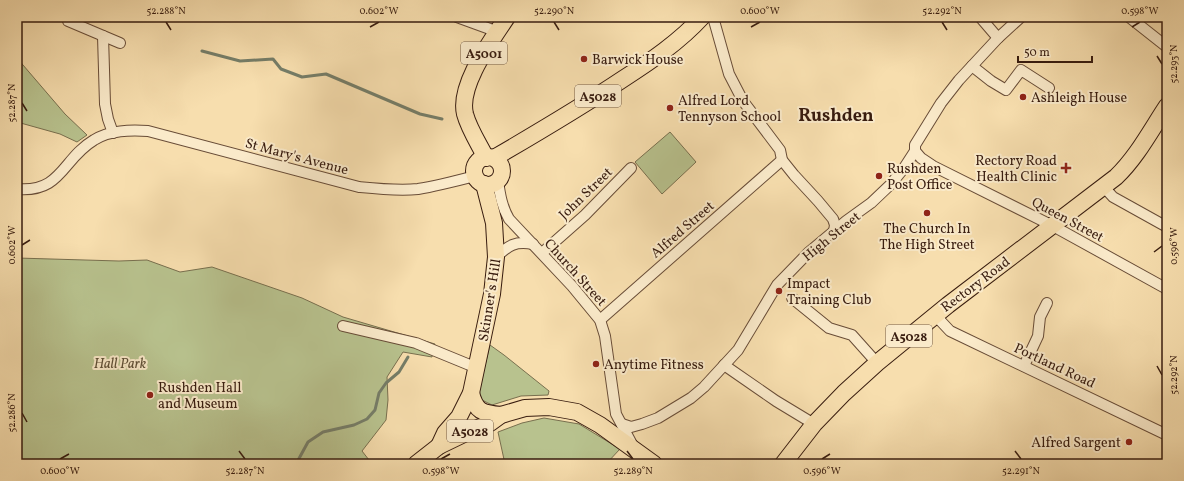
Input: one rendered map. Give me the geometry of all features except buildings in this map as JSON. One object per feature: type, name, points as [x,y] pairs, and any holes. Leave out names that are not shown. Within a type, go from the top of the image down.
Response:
[{"type":"main road","name":"A5001","points":[[490,158],[467,121],[464,105],[466,92],[472,75],[479,61],[507,17]]},
{"type":"main road","name":"A5028","points":[[490,158],[498,162],[502,169],[502,173],[486,180],[475,167],[477,163],[481,160],[490,158],[589,102],[646,64],[684,35],[702,17]]},
{"type":"main road","name":"Rectory Road","points":[[783,464],[814,424],[844,393],[877,363],[935,315],[1104,187],[1125,168],[1167,106]]},
{"type":"main road","name":"Skinner's Hill","points":[[439,446],[460,415],[471,393],[492,294],[496,257],[494,223],[486,180]]},
{"type":"main road","name":"A5028","points":[[471,393],[474,403],[480,410],[501,415]]},
{"type":"main road","name":"A5028","points":[[416,464],[439,446],[466,432],[490,423],[501,415],[524,408],[549,407],[577,412],[600,425],[654,464]]},
{"type":"street","points":[[457,17],[497,32]]},
{"type":"street","points":[[713,17],[729,74],[743,101],[780,150],[782,160],[828,212],[835,225],[834,231]]},
{"type":"street","points":[[980,17],[998,38]]},
{"type":"street","name":"High Street","points":[[622,424],[631,427],[658,418],[691,398],[704,387],[738,350],[777,285],[809,252],[871,203],[891,184],[915,151],[915,145],[941,103],[998,38],[1021,17]]},
{"type":"street","points":[[1129,17],[1167,47]]},
{"type":"street","points":[[68,21],[120,43]]},
{"type":"street","points":[[103,36],[105,104],[113,133]]},
{"type":"street","points":[[972,66],[991,82],[1006,90],[1021,70],[1049,88]]},
{"type":"street","name":"St Mary's Avenue","points":[[17,189],[36,189],[46,186],[55,179],[83,148],[94,140],[113,133],[133,130],[148,131],[359,187],[385,190],[418,189],[451,182],[486,180]]},
{"type":"street","name":"Queen Street","points":[[915,151],[921,158],[933,166],[1053,226],[1167,289]]},
{"type":"street","name":"Alfred Street","points":[[600,320],[782,160]]},
{"type":"street","name":"John Street","points":[[542,253],[585,215],[631,168]]},
{"type":"street","name":"Church Street","points":[[486,180],[502,201],[509,219],[572,286],[600,320],[605,336],[616,414],[636,451]]},
{"type":"street","points":[[1104,187],[1113,197],[1167,227]]},
{"type":"street","points":[[496,257],[513,244],[522,242],[533,244]]},
{"type":"street","points":[[792,298],[829,328],[852,335],[877,363]]},
{"type":"street","points":[[1024,366],[1038,336],[1040,317],[1047,303]]},
{"type":"street","name":"Portland Road","points":[[935,315],[950,331],[1167,435]]},
{"type":"street","points":[[343,326],[416,343],[477,368]]},
{"type":"street","points":[[724,365],[776,401],[814,424]]},
{"type":"street","points":[[600,425],[606,425],[611,422],[616,414]]},
{"type":"green space","points":[[17,58],[65,114],[87,135],[77,142],[60,134],[17,122]]},
{"type":"green space","points":[[670,132],[696,162],[662,194],[635,162]]},
{"type":"green space","name":"Hall Park","points":[[17,258],[119,261],[147,260],[180,272],[212,267],[302,298],[343,317],[435,344],[432,357],[403,352],[387,377],[388,400],[386,420],[362,451],[369,460],[367,464],[17,464]]},
{"type":"green space","points":[[490,345],[549,391],[548,395],[521,396],[492,405],[482,400],[478,394]]},
{"type":"green space","points":[[544,418],[579,424],[620,449],[606,464],[505,464],[498,432],[522,423]]},
{"type":"waterway","points":[[202,51],[240,61],[273,59],[281,69],[302,77],[326,74],[420,114],[442,119]]},
{"type":"waterway","points":[[296,464],[308,442],[323,432],[354,425],[367,419],[375,410],[379,393],[386,383],[399,372],[408,357]]},
{"type":"place","name":"Barwick House","points":[[584,59]]},
{"type":"place","name":"Ashleigh House","points":[[1023,97]]},
{"type":"place","name":"Alfred Lord Tennyson School","points":[[670,108]]},
{"type":"place","name":"Rectory Road Health Clinic","points":[[1066,168]]},
{"type":"place","name":"Rushden Post Office","points":[[879,176]]},
{"type":"place","name":"The Church In The High Street","points":[[927,213]]},
{"type":"place","name":"Impact Training Club","points":[[779,291]]},
{"type":"place","name":"Anytime Fitness","points":[[596,364]]},
{"type":"place","name":"Rushden Hall and Museum","points":[[150,395]]},
{"type":"place","name":"Alfred Sargent","points":[[1129,442]]},
{"type":"district","name":"Rushden","points":[[836,115]]}]
